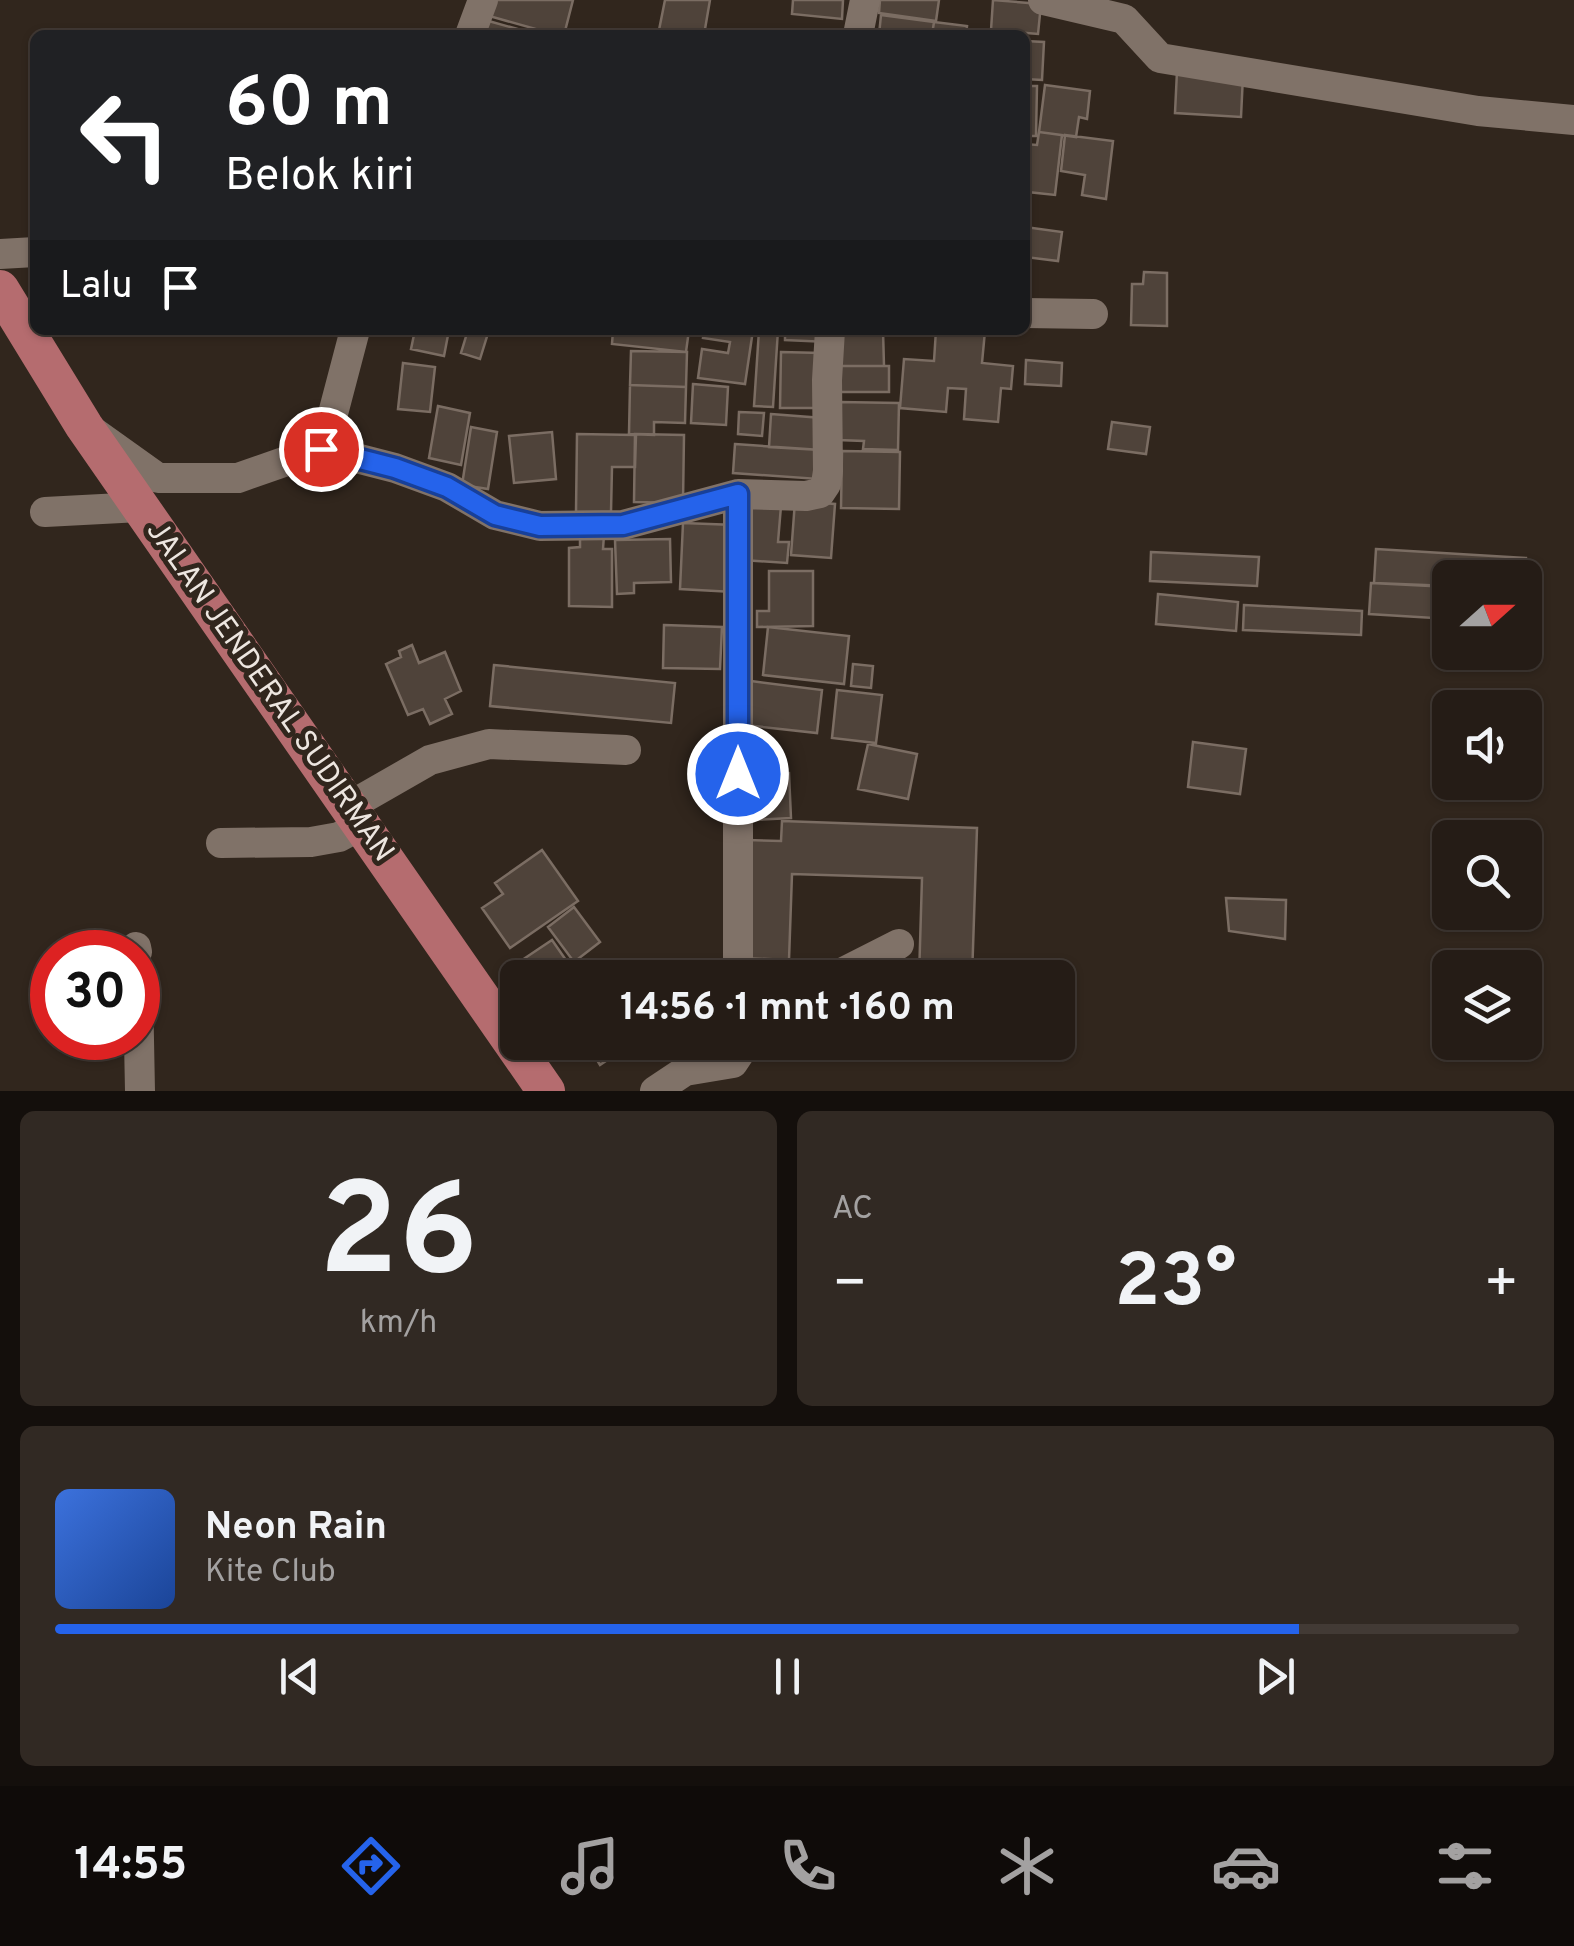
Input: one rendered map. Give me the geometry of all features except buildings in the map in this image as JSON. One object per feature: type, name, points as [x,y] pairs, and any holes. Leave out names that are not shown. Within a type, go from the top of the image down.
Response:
[{"type":"main road","name":"JALAN JENDERAL SUDIRMAN","points":[[0,288],[84,426],[546,1091]]},
{"type":"street","points":[[472,30],[483,0]]},
{"type":"street","points":[[859,30],[864,0]]},
{"type":"street","points":[[1043,0],[1124,20],[1160,58],[1478,110],[1574,120]]},
{"type":"street","points":[[0,254],[30,252]]},
{"type":"street","points":[[1030,312],[1093,314]]},
{"type":"street","points":[[321,449],[354,335]]},
{"type":"street","points":[[84,426],[158,478],[238,478],[321,449],[395,468],[447,487],[495,515],[540,526],[623,525],[738,494],[820,493],[828,471],[830,335]]},
{"type":"street","points":[[738,494],[738,960]]},
{"type":"street","points":[[45,512],[140,507]]},
{"type":"street","points":[[222,843],[339,838],[355,816],[430,760],[488,744],[626,750]]},
{"type":"street","points":[[867,960],[899,944]]},
{"type":"street","points":[[139,1060],[140,1091]]},
{"type":"street","points":[[655,1091],[685,1071],[735,1060]]},
{"type":"route","points":[[321,449],[395,468],[447,487],[495,515],[540,526],[623,525],[738,494],[738,774]]}]
